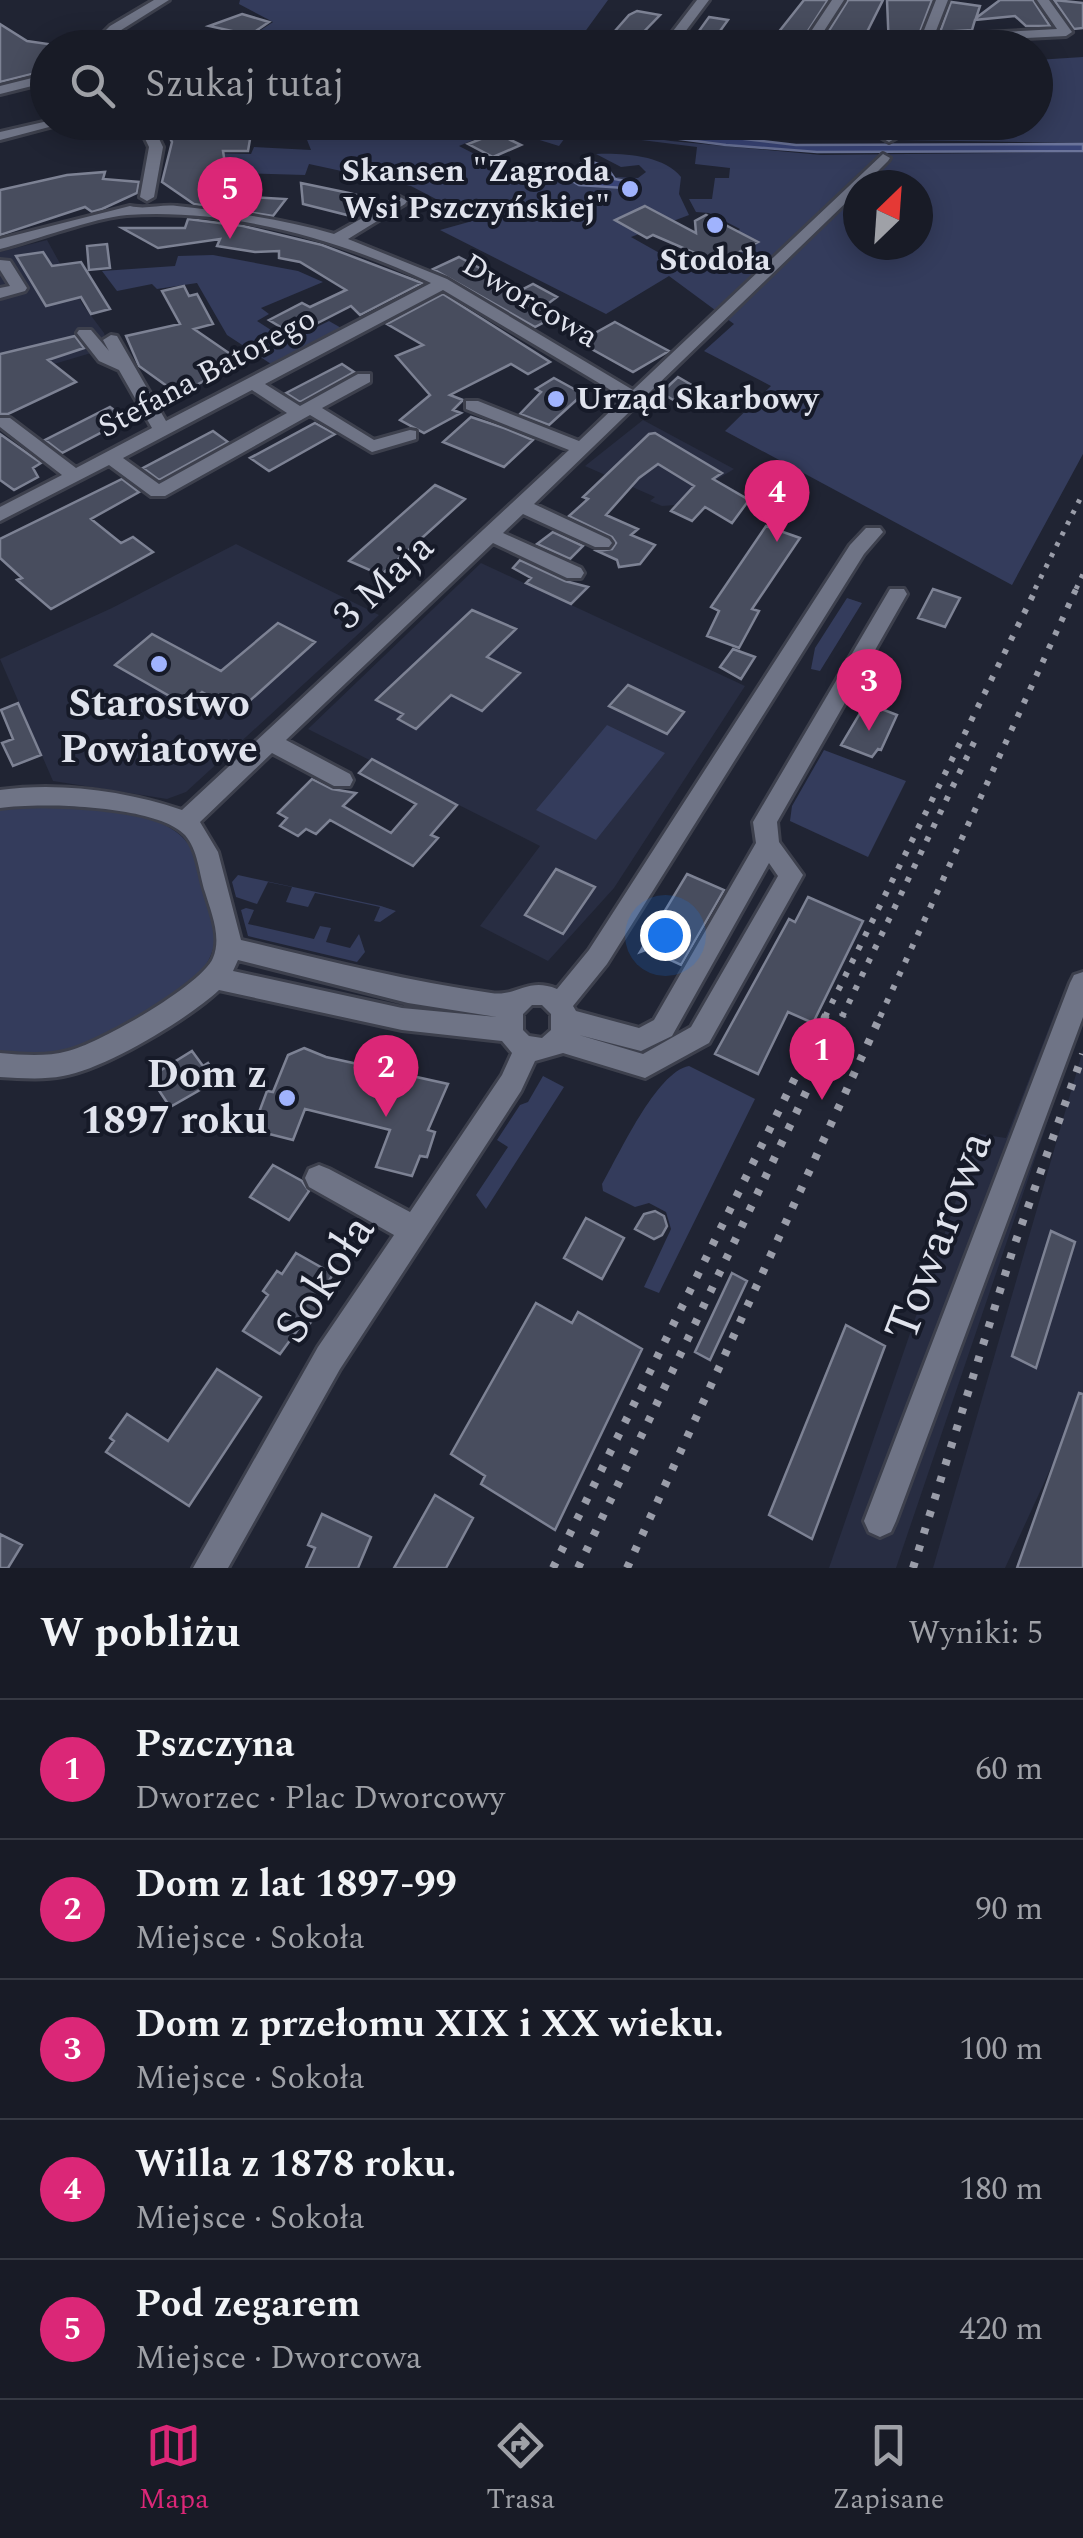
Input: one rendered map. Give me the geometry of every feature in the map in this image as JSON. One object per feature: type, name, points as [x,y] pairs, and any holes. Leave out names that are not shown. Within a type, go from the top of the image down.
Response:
[{"type":"street","points":[[115,30],[163,0]]},
{"type":"street","points":[[680,30],[703,0]]},
{"type":"street","points":[[818,30],[838,0]]},
{"type":"street","points":[[930,30],[942,0]]},
{"type":"street","points":[[1044,0],[1066,32],[1053,33]]},
{"type":"street","points":[[0,90],[30,82]]},
{"type":"street","points":[[0,136],[30,129]]},
{"type":"street","points":[[153,140],[156,147],[153,203]]},
{"type":"street","name":"3 Maja","points":[[185,822],[883,158]]},
{"type":"street","points":[[337,239],[400,201]]},
{"type":"street","name":"Dworcowa","points":[[0,244],[130,210],[145,214],[153,203],[337,239],[392,258],[442,284],[634,398]]},
{"type":"street","points":[[0,253],[13,249],[28,236]]},
{"type":"street","points":[[0,265],[5,264],[19,288],[0,293]]},
{"type":"street","name":"Stefana Batorego","points":[[0,515],[442,284]]},
{"type":"street","points":[[86,334],[105,357],[126,370]]},
{"type":"street","points":[[110,340],[162,430]]},
{"type":"street","points":[[102,378],[126,370]]},
{"type":"street","points":[[110,458],[158,492],[364,378]]},
{"type":"street","points":[[252,383],[372,447],[410,435]]},
{"type":"street","points":[[472,404],[581,448]]},
{"type":"street","points":[[4,422],[75,476]]},
{"type":"street","points":[[520,506],[602,544]]},
{"type":"street","points":[[229,948],[408,992],[516,1028],[545,1048],[598,957],[824,600],[874,532]]},
{"type":"street","points":[[490,534],[574,573]]},
{"type":"street","points":[[562,1021],[641,1040],[663,1028],[897,594]]},
{"type":"street","points":[[270,742],[342,780]]},
{"type":"street","points":[[0,799],[51,794],[149,810],[185,822],[204,848],[229,933],[229,948],[214,978],[194,997],[82,1061],[54,1068],[0,1065]]},
{"type":"street","points":[[516,1028],[535,996],[562,1021],[645,1066],[700,1035],[790,876],[766,833]]},
{"type":"street","points":[[214,978],[389,1016],[516,1028]]},
{"type":"street","name":"Towarowa","points":[[880,1521],[1083,984]]},
{"type":"street","name":"Sokoła","points":[[210,1568],[329,1358],[512,1084],[516,1028]]},
{"type":"street","points":[[319,1178],[422,1218]]},
{"type":"shaded area","points":[[240,0],[608,0],[586,30],[261,30],[273,22],[239,4]]},
{"type":"shaded area","points":[[1083,57],[1083,143],[901,140],[1053,140],[1053,59]]},
{"type":"shaded area","points":[[307,140],[473,140],[459,146],[523,179],[561,167],[560,173],[568,174],[567,178],[579,185],[639,188],[637,183],[614,177],[638,178],[646,172],[639,165],[621,167],[596,154],[642,157],[664,164],[681,177],[679,194],[689,215],[631,237],[679,264],[740,229],[709,213],[696,212],[689,199],[712,199],[715,178],[729,178],[730,168],[695,164],[697,147],[641,140],[821,155],[1083,152],[1083,454],[1012,585],[725,431],[771,386],[704,351],[734,324],[669,276],[606,314],[440,230],[476,220],[411,186],[309,164],[305,175],[197,172],[202,153],[251,154],[254,147],[311,150]]},
{"type":"shaded area","points":[[540,140],[563,140],[559,146]]},
{"type":"shaded area","points":[[688,140],[796,145],[1083,144],[1083,151],[817,152]]},
{"type":"shaded area","points":[[580,164],[606,166],[615,179],[637,183],[639,189],[579,185],[567,178]]},
{"type":"shaded area","points":[[47,240],[83,305],[104,333],[108,348],[0,380],[0,252]]},
{"type":"shaded area","points":[[213,255],[298,271],[323,282],[261,308],[269,314],[257,321],[288,341],[329,321],[343,329],[271,364],[227,335],[197,283],[157,289],[152,284],[117,291],[102,271],[175,266],[178,256]]},
{"type":"shaded area","points":[[643,420],[734,469],[675,505],[662,506],[650,501],[655,497],[585,466]]},
{"type":"shaded area","points":[[236,544],[379,615],[186,792],[167,799],[53,781],[0,659],[112,608]]},
{"type":"shaded area","points":[[481,563],[745,686],[614,888],[548,961],[480,926],[540,846],[308,729]]},
{"type":"shaded area","points":[[847,598],[862,603],[820,671],[811,669],[815,648]]},
{"type":"shaded area","points":[[607,725],[665,753],[596,840],[536,810]]},
{"type":"shaded area","points":[[824,750],[906,781],[868,857],[790,821],[792,806]]},
{"type":"shaded area","points":[[56,803],[129,813],[179,834],[190,846],[207,894],[214,944],[208,962],[178,994],[77,1051],[57,1057],[0,1054],[0,807]]},
{"type":"shaded area","points":[[238,875],[381,906],[396,911],[380,922],[374,921],[380,907],[315,893],[308,907],[286,902],[292,887],[268,882],[257,904],[236,897],[232,882]]},
{"type":"shaded area","points":[[241,910],[254,910],[248,924],[314,939],[320,926],[331,928],[326,942],[350,948],[359,934],[365,952],[357,962],[248,936]]},
{"type":"shaded area","points":[[1056,1010],[1080,1026],[896,1568],[829,1568],[979,1134],[1006,1138]]},
{"type":"shaded area","points":[[1083,1050],[1083,1568],[1060,1448],[1005,1568],[933,1568]]},
{"type":"shaded area","points":[[689,1066],[755,1099],[659,1293],[644,1287],[671,1229],[666,1212],[649,1203],[635,1207],[603,1191],[602,1184],[651,1098],[676,1072]]},
{"type":"shaded area","points":[[543,1076],[564,1087],[486,1209],[476,1195],[508,1147],[497,1140]]},
{"type":"building","points":[[804,0],[828,0],[809,30],[780,30]]},
{"type":"building","points":[[848,0],[883,0],[868,30],[829,30]]},
{"type":"building","points":[[887,0],[932,0],[921,30],[888,30]]},
{"type":"building","points":[[1000,0],[1033,0],[1050,26],[1026,26],[1015,16],[975,20],[972,30],[941,30],[951,2],[980,6],[976,18]]},
{"type":"building","points":[[1054,0],[1083,3],[1083,28],[1074,29]]},
{"type":"building","points":[[637,11],[660,15],[645,30],[616,30]]},
{"type":"building","points":[[242,14],[269,22],[257,30],[209,26]]},
{"type":"building","points":[[709,17],[728,20],[721,30],[700,30]]},
{"type":"building","points":[[0,24],[30,41],[30,74],[0,82]]},
{"type":"building","points":[[250,140],[248,151],[223,151],[228,183],[234,188],[231,196],[286,199],[273,216],[194,204],[162,182],[172,142]]},
{"type":"building","points":[[478,140],[511,140],[521,145],[493,157],[468,144]]},
{"type":"building","points":[[105,172],[103,179],[139,182],[137,193],[102,209],[92,212],[85,207],[0,235],[0,190],[67,175]]},
{"type":"building","points":[[301,183],[368,198],[351,216],[303,204]]},
{"type":"building","points":[[645,206],[696,233],[695,221],[706,215],[758,242],[718,263],[653,235],[647,238],[615,220]]},
{"type":"building","points":[[188,219],[243,226],[322,245],[422,283],[360,315],[351,306],[294,335],[269,320],[302,303],[310,307],[346,290],[300,262],[279,258],[279,251],[217,246],[220,239],[158,248],[122,228],[185,228]]},
{"type":"building","points":[[107,244],[110,268],[89,270],[87,246]]},
{"type":"building","points":[[43,252],[52,266],[81,262],[110,309],[91,314],[81,297],[46,306],[16,256]]},
{"type":"building","points":[[459,257],[521,290],[533,284],[557,297],[542,308],[556,316],[535,327],[433,269]]},
{"type":"building","points":[[184,286],[189,296],[197,294],[213,324],[194,329],[242,362],[178,394],[139,366],[126,336],[180,324],[162,291]]},
{"type":"building","points":[[443,294],[550,362],[528,374],[511,364],[450,395],[463,400],[453,410],[461,413],[424,433],[400,420],[430,395],[396,356],[423,345],[387,324]]},
{"type":"building","points":[[615,322],[669,351],[633,372],[579,342]]},
{"type":"building","points":[[75,336],[84,348],[48,360],[76,382],[8,414],[0,414],[0,354]]},
{"type":"building","points":[[342,364],[354,372],[300,402],[286,393]]},
{"type":"building","points":[[678,377],[709,395],[688,408],[661,393]]},
{"type":"building","name":"Urząd Skarbowy","points":[[554,378],[583,394],[549,425],[520,414],[541,392],[536,389]]},
{"type":"building","points":[[110,407],[127,419],[62,453],[45,440]]},
{"type":"building","points":[[471,417],[533,440],[504,467],[443,442]]},
{"type":"building","points":[[315,423],[335,434],[269,471],[250,458]]},
{"type":"building","points":[[213,431],[228,442],[159,480],[143,468]]},
{"type":"building","points":[[655,433],[722,473],[713,479],[749,500],[732,523],[705,507],[692,521],[671,511],[694,486],[658,464],[639,478],[606,515],[638,529],[631,535],[655,545],[640,564],[619,567],[617,560],[597,551],[612,549],[616,543],[612,537],[569,516],[588,499],[583,497],[649,434]]},
{"type":"building","points":[[0,434],[41,463],[33,468],[38,477],[14,490],[0,480]]},
{"type":"building","points":[[122,479],[139,492],[91,519],[121,543],[133,537],[153,552],[51,609],[17,580],[22,578],[0,558],[0,539]]},
{"type":"building","points":[[435,485],[465,499],[381,575],[349,561]]},
{"type":"building","points":[[766,526],[800,538],[752,609],[759,611],[739,648],[707,636],[719,611],[711,607]]},
{"type":"building","points":[[553,532],[583,546],[570,559],[537,544]]},
{"type":"building","points":[[520,560],[588,587],[571,604],[526,583],[531,578],[513,568]]},
{"type":"building","points":[[933,589],[960,598],[945,627],[918,618]]},
{"type":"building","points":[[472,610],[516,629],[487,657],[520,673],[482,711],[451,695],[416,729],[398,719],[403,714],[376,700]]},
{"type":"building","name":"Starostwo Powiatowe","points":[[278,623],[315,642],[244,706],[233,700],[227,706],[202,692],[187,706],[115,665],[152,634],[221,671]]},
{"type":"building","points":[[733,649],[755,657],[741,679],[720,667]]},
{"type":"building","points":[[628,685],[684,712],[667,734],[609,706]]},
{"type":"building","points":[[18,703],[41,755],[13,766],[2,743],[13,739],[1,710]]},
{"type":"building","points":[[866,703],[897,715],[881,750],[872,757],[841,745]]},
{"type":"building","points":[[372,759],[457,805],[431,835],[438,838],[413,866],[330,820],[316,834],[306,829],[298,836],[280,826],[287,818],[278,813],[312,779],[332,789],[356,793],[343,806],[391,833],[416,804],[359,773]]},
{"type":"building","points":[[556,869],[595,887],[563,934],[525,915]]},
{"type":"building","points":[[687,874],[724,890],[681,965],[664,957],[656,946],[640,952]]},
{"type":"building","points":[[808,897],[863,921],[813,1023],[788,1012],[758,1074],[715,1054],[789,919],[795,922]]},
{"type":"building","points":[[304,1048],[326,1057],[448,1084],[428,1130],[435,1132],[427,1157],[420,1156],[412,1176],[376,1167],[390,1130],[305,1109],[293,1140],[257,1131],[264,1116],[258,1115],[267,1091],[273,1092],[288,1055]]},
{"type":"building","points":[[192,1051],[203,1066],[208,1063],[219,1079],[170,1107],[150,1077]]},
{"type":"building","points":[[273,1165],[302,1181],[309,1191],[289,1220],[250,1197]]},
{"type":"building","points":[[655,1211],[664,1216],[667,1226],[654,1239],[635,1229],[644,1214]]},
{"type":"building","points":[[586,1218],[624,1238],[602,1279],[564,1258]]},
{"type":"building","points":[[1051,1231],[1075,1242],[1036,1368],[1012,1356]]},
{"type":"building","points":[[296,1253],[333,1274],[317,1301],[323,1304],[305,1331],[299,1328],[280,1354],[243,1331],[268,1295],[263,1291],[277,1271],[282,1274]]},
{"type":"building","points":[[732,1273],[747,1281],[710,1360],[695,1352]]},
{"type":"building","points":[[536,1303],[572,1323],[578,1312],[642,1349],[555,1530],[481,1484],[485,1476],[451,1454]]},
{"type":"building","points":[[846,1325],[885,1346],[812,1539],[769,1515]]},
{"type":"building","points":[[217,1369],[261,1397],[189,1506],[106,1452],[114,1441],[110,1438],[127,1414],[168,1441]]},
{"type":"building","points":[[1079,1393],[1083,1394],[1083,1568],[1017,1568]]},
{"type":"building","points":[[435,1495],[473,1518],[446,1568],[394,1568]]},
{"type":"building","points":[[322,1514],[371,1537],[358,1568],[306,1568],[315,1548],[308,1545]]},
{"type":"building","points":[[0,1534],[22,1545],[8,1568],[0,1568]]},
{"type":"railway","points":[[1035,589],[1083,493]]},
{"type":"railway","points":[[1076,589],[1083,574]]},
{"type":"railway","points":[[825,1017],[1037,587]]},
{"type":"railway","points":[[880,1017],[1077,587]]},
{"type":"railway","points":[[842,1017],[978,734]]},
{"type":"railway","points":[[553,1568],[826,1015]]},
{"type":"railway","points":[[578,1568],[843,1015]]},
{"type":"railway","points":[[627,1568],[881,1015]]},
{"type":"railway","points":[[913,1568],[1014,1246],[1083,1054]]},
{"type":"place","name":"Skansen \"Zagroda Wsi Pszczyńskiej\"","points":[[630,189]]},
{"type":"place","name":"Stodoła","points":[[715,225]]},
{"type":"place","name":"Pod zegarem","points":[[230,239]]},
{"type":"place","name":"Urząd Skarbowy","points":[[556,399]]},
{"type":"place","name":"Willa z 1878 roku.","points":[[777,542]]},
{"type":"place","name":"Starostwo Powiatowe","points":[[159,664]]},
{"type":"place","name":"Dom z przełomu XIX i XX wieku.","points":[[869,731]]},
{"type":"place","name":"Dom z 1897 roku","points":[[287,1098]]},
{"type":"place","name":"Pszczyna","points":[[822,1100]]},
{"type":"place","name":"Dom z lat 1897-99","points":[[386,1117]]}]
